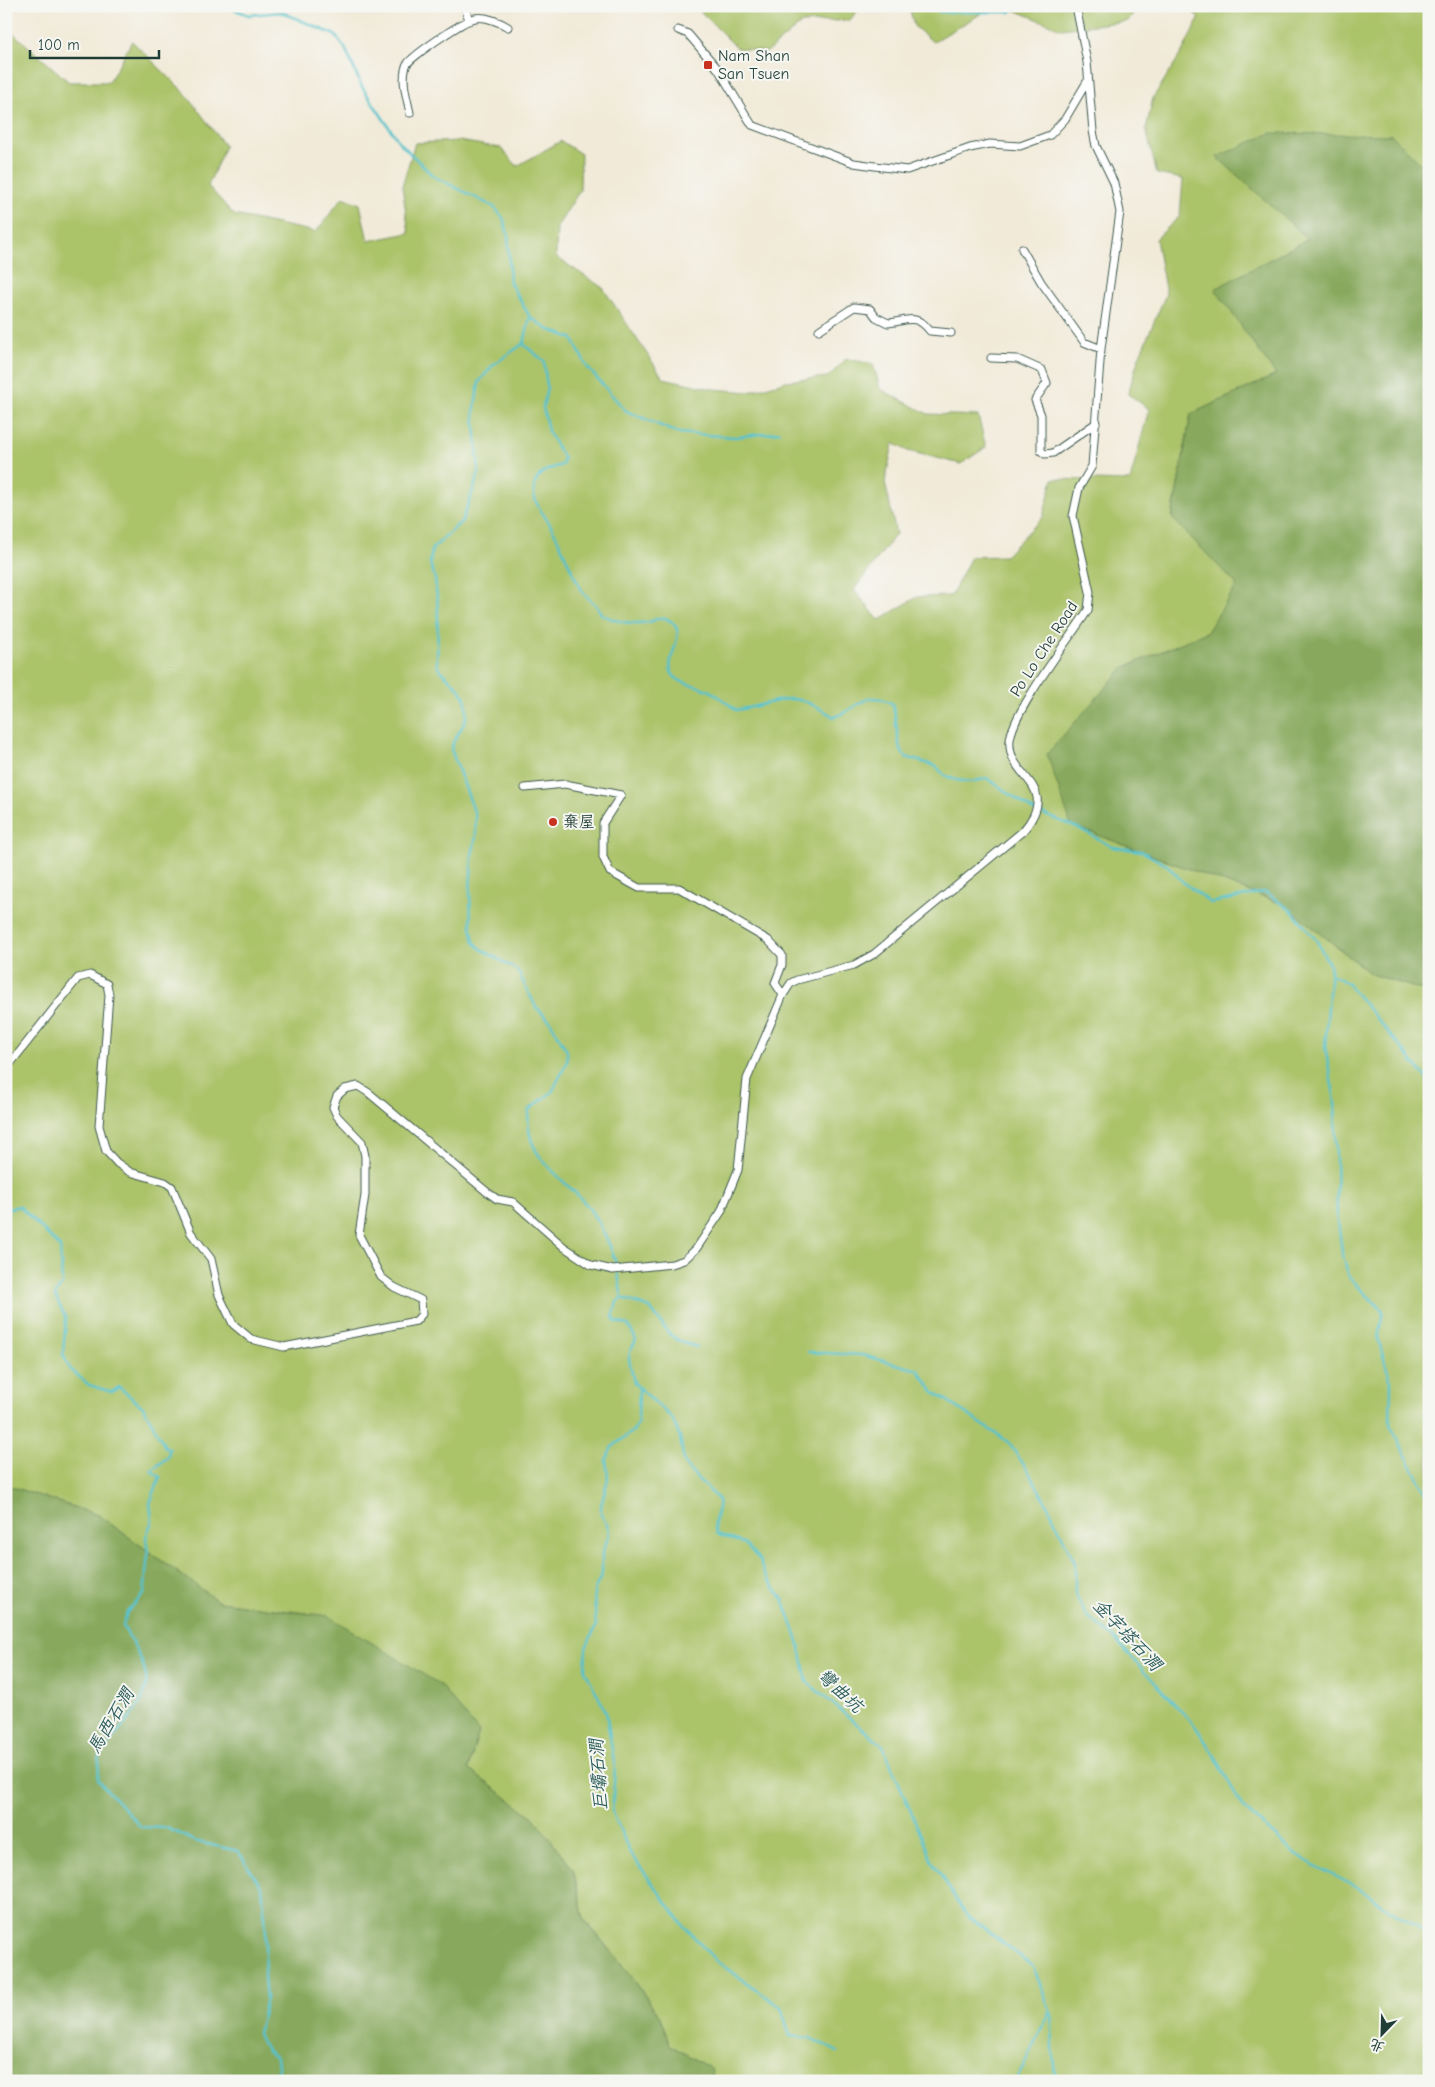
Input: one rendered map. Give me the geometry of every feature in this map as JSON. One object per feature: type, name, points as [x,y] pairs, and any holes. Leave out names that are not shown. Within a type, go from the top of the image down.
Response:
[{"type":"street","points":[[465,6],[469,21]]},
{"type":"street","name":"Po Lo Che Road","points":[[783,995],[791,983],[797,980],[854,965],[874,954],[1023,831],[1032,821],[1038,804],[1037,791],[1014,759],[1010,751],[1010,741],[1022,709],[1088,610],[1090,592],[1073,520],[1079,488],[1092,466],[1101,349],[1120,212],[1114,183],[1096,146],[1087,62],[1076,6]]},
{"type":"street","points":[[410,113],[404,82],[406,64],[423,48],[476,18],[500,22],[508,27]]},
{"type":"street","points":[[678,30],[688,34],[718,69],[752,125],[854,163],[907,170],[970,148],[990,144],[1020,146],[1050,135],[1065,119],[1088,80]]},
{"type":"street","points":[[1022,250],[1041,282],[1084,342],[1101,349]]},
{"type":"street","points":[[819,330],[854,307],[863,307],[888,323],[915,319],[924,322],[930,330],[952,333]]},
{"type":"street","points":[[991,358],[1017,359],[1042,370],[1047,383],[1035,400],[1041,415],[1041,451],[1045,454],[1053,453],[1096,423]]},
{"type":"street","points":[[6,1069],[78,978],[90,975],[107,984],[109,995],[99,1126],[106,1151],[117,1164],[130,1172],[165,1182],[172,1187],[191,1234],[211,1259],[219,1295],[233,1324],[251,1339],[284,1347],[416,1321],[422,1314],[421,1300],[394,1288],[381,1277],[359,1235],[366,1171],[362,1142],[337,1116],[333,1107],[337,1096],[345,1088],[358,1086],[369,1093],[487,1192],[497,1198],[513,1202],[564,1247],[591,1265],[613,1270],[672,1264],[684,1260],[696,1249],[722,1212],[738,1170],[747,1079],[783,995],[775,982],[782,965],[782,955],[768,940],[679,888],[639,888],[610,872],[603,857],[603,823],[621,794],[565,784],[525,788]]},
{"type":"green space","points":[[695,6],[861,6],[850,20],[802,23],[767,52],[737,48]]},
{"type":"green space","points":[[909,6],[994,6],[933,42],[914,26]]},
{"type":"green space","points":[[1005,6],[1138,6],[1128,21],[1061,29]]},
{"type":"green space","points":[[1189,6],[1429,6],[1429,172],[1392,135],[1218,157],[1309,239],[1276,375],[1191,414],[1172,517],[1238,585],[1207,632],[1123,668],[1071,825],[1285,905],[1371,974],[1429,992],[1429,2081],[714,2081],[711,2069],[670,2045],[660,2017],[629,1973],[584,1919],[573,1869],[533,1817],[468,1769],[479,1732],[328,1616],[219,1602],[98,1515],[6,1485],[6,27],[69,82],[109,82],[132,41],[186,94],[225,146],[208,186],[234,215],[316,232],[343,197],[360,204],[368,241],[409,233],[402,186],[415,143],[459,141],[501,148],[517,166],[561,141],[581,154],[580,190],[557,227],[556,257],[603,288],[663,378],[713,389],[749,392],[786,381],[828,377],[846,359],[873,364],[880,389],[928,414],[978,416],[986,447],[961,464],[908,451],[893,443],[885,482],[896,534],[854,590],[879,620],[917,597],[951,596],[971,557],[1005,556],[1043,517],[1053,479],[1130,481],[1149,409],[1128,394],[1139,357],[1166,294],[1156,239],[1180,216],[1183,179],[1157,174],[1146,129],[1153,98],[1182,52],[1199,19]]},
{"type":"green space","points":[[1271,133],[1392,135],[1429,172],[1429,992],[1371,974],[1285,905],[1071,825],[1047,754],[1123,668],[1207,632],[1237,585],[1172,518],[1191,414],[1276,375],[1215,289],[1308,239],[1217,157]]},
{"type":"green space","points":[[6,1485],[98,1515],[219,1602],[328,1616],[439,1684],[479,1732],[468,1769],[533,1817],[573,1869],[584,1920],[629,1973],[660,2017],[670,2045],[711,2069],[714,2081],[6,2081]]},
{"type":"waterway","points":[[225,6],[249,15],[281,12],[335,35],[345,48],[362,87],[399,142],[433,176],[494,207],[503,218],[508,234],[510,283],[530,317],[547,329],[572,338],[587,367],[626,411],[678,433],[735,437],[780,432]]},
{"type":"waterway","points":[[929,6],[940,12],[1010,12],[1017,6]]},
{"type":"waterway","points":[[530,317],[524,343],[493,365],[479,382],[474,412],[479,473],[462,521],[432,549],[430,563],[435,579],[438,607],[437,665],[462,692],[467,707],[465,721],[451,749],[475,814],[476,836],[472,855],[470,892],[471,926],[474,942],[481,949],[517,970],[536,1007],[550,1021],[567,1051],[567,1062],[552,1092],[529,1110],[529,1127],[532,1142],[538,1154],[547,1165],[579,1196],[598,1221],[616,1264]]},
{"type":"waterway","points":[[523,344],[544,361],[547,387],[543,407],[548,431],[564,459],[562,465],[548,470],[538,478],[534,487],[537,503],[552,528],[579,586],[601,614],[624,622],[642,623],[662,618],[674,624],[677,638],[670,668],[676,678],[685,683],[708,690],[736,710],[786,699],[795,699],[834,717],[869,699],[875,698],[893,704],[900,750],[906,757],[936,766],[944,775],[956,780],[972,782],[987,778],[1032,810],[1078,828],[1113,847],[1141,851],[1168,866],[1183,882],[1211,903],[1265,892],[1292,911],[1317,941],[1331,968],[1325,1047],[1335,1101],[1337,1214],[1342,1252],[1349,1277],[1383,1311],[1378,1339],[1391,1382],[1390,1425],[1429,1499]]},
{"type":"waterway","points":[[1331,974],[1347,983],[1429,1081]]},
{"type":"waterway","name":"馬西石澗","points":[[6,1206],[9,1209],[19,1206],[60,1247],[62,1284],[55,1296],[66,1318],[63,1354],[70,1369],[89,1385],[112,1392],[119,1387],[144,1408],[165,1447],[169,1448],[168,1457],[151,1471],[160,1477],[150,1503],[152,1521],[146,1537],[148,1554],[144,1594],[127,1612],[123,1626],[136,1648],[145,1671],[144,1695],[131,1717],[100,1757],[98,1780],[141,1827],[167,1828],[194,1841],[238,1851],[262,1888],[266,1929],[264,1977],[266,1998],[258,2034],[266,2050],[277,2058],[279,2074],[288,2081]]},
{"type":"waterway","points":[[618,1274],[622,1298]]},
{"type":"waterway","name":"彎曲坑","points":[[622,1298],[617,1302],[613,1317],[616,1322],[628,1325],[636,1340],[630,1351],[629,1359],[634,1383],[672,1418],[680,1437],[684,1462],[688,1469],[718,1499],[719,1504],[715,1521],[717,1534],[745,1544],[760,1560],[763,1572],[783,1599],[799,1644],[807,1682],[883,1746],[932,1861],[966,1915],[1033,1966],[1050,2010],[1016,2081]]},
{"type":"waterway","points":[[622,1298],[650,1308],[669,1334],[681,1342],[697,1347]]},
{"type":"waterway","name":"金字塔石澗","points":[[808,1352],[862,1355],[918,1370],[933,1391],[1008,1442],[1029,1472],[1050,1510],[1075,1563],[1075,1594],[1087,1616],[1111,1635],[1196,1727],[1218,1761],[1242,1807],[1297,1856],[1358,1888],[1429,1935]]},
{"type":"waterway","name":"巨壩石澗","points":[[639,1389],[638,1421],[634,1430],[612,1447],[606,1460],[608,1478],[601,1506],[601,1514],[608,1527],[609,1535],[602,1552],[602,1574],[594,1591],[596,1626],[586,1648],[585,1670],[606,1712],[615,1768],[612,1811],[630,1853],[684,1926],[716,1961],[781,2007],[790,2036],[810,2038],[838,2052]]},
{"type":"waterway","name":"彎曲坑","points":[[1051,2012],[1055,2081]]},
{"type":"place","name":"Nam Shan San Tsuen","points":[[708,65]]},
{"type":"place","name":"棄屋","points":[[553,822]]}]
